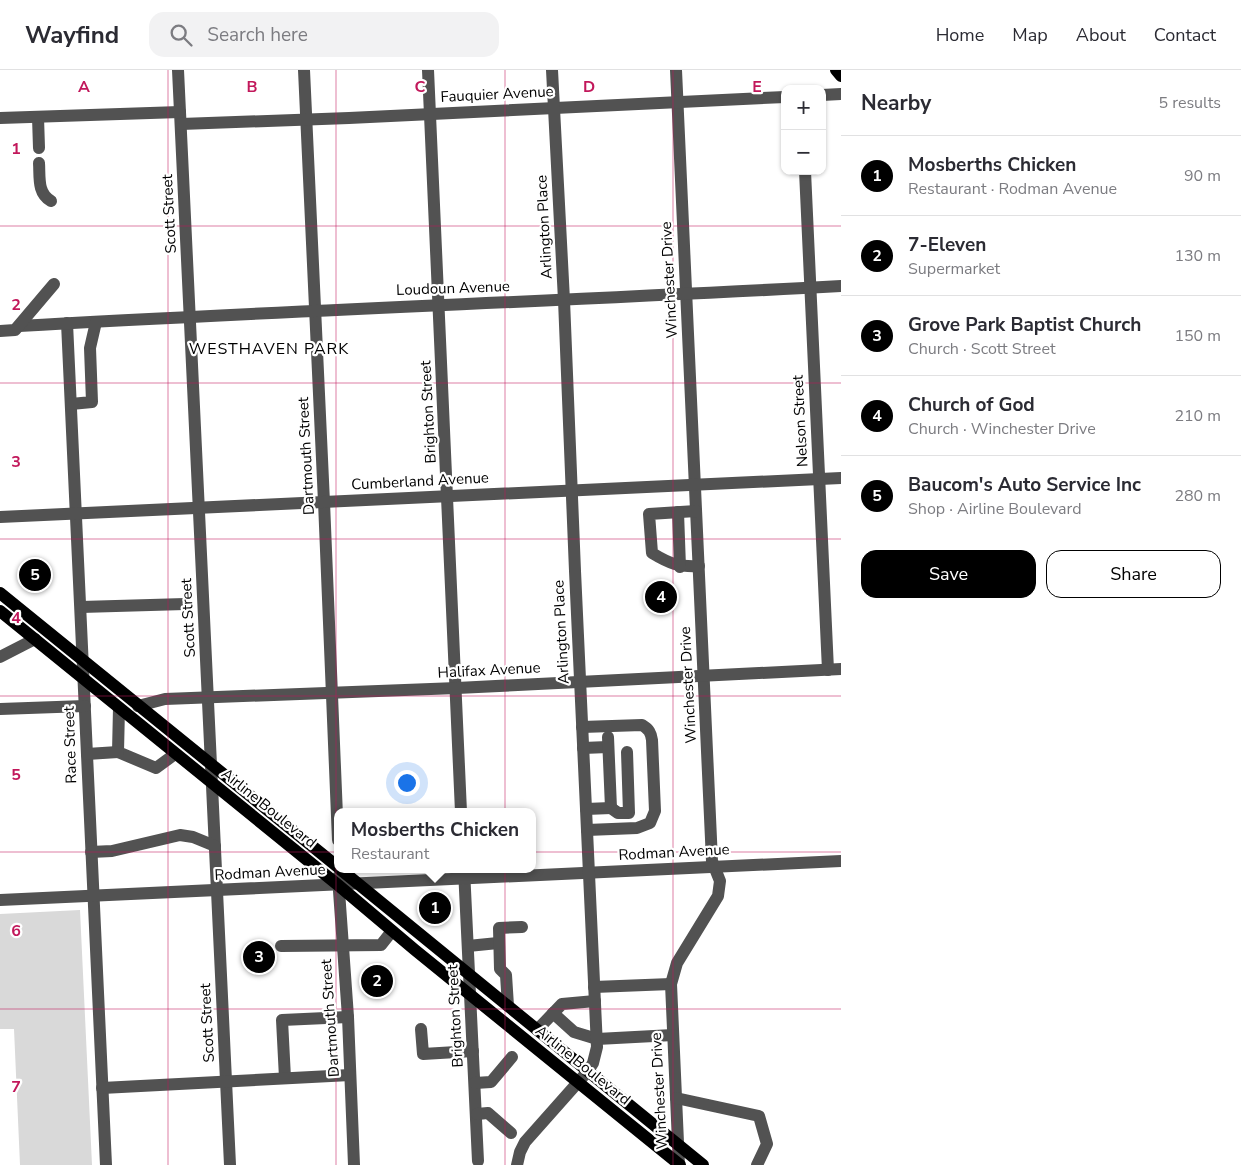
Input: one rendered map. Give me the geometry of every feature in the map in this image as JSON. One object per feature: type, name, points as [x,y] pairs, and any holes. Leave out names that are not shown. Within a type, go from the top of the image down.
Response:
[{"type":"main road","points":[[836,70],[841,76]]},
{"type":"main road","name":"Airline Boulevard","points":[[0,593],[334,865]]},
{"type":"main road","name":"Airline Boulevard","points":[[0,611],[679,1165]]},
{"type":"main road","name":"Airline Boulevard","points":[[344,873],[704,1165]]},
{"type":"street","name":"Scott Street","points":[[178,70],[230,1165]]},
{"type":"street","name":"Dartmouth Street","points":[[304,70],[337,808]]},
{"type":"street","name":"Brighton Street","points":[[428,70],[462,808]]},
{"type":"street","name":"Arlington Place","points":[[518,1165],[520,1152],[525,1142],[588,1071],[596,1054],[564,300],[552,70]]},
{"type":"street","name":"Winchester Drive","points":[[676,70],[714,867],[720,881],[718,896],[678,963],[671,984],[679,1165]]},
{"type":"street","points":[[826,95],[841,94]]},
{"type":"street","name":"Fauquier Avenue","points":[[0,118],[306,120],[781,97]]},
{"type":"street","points":[[38,117],[39,148]]},
{"type":"street","points":[[39,163],[41,190],[44,197],[51,201]]},
{"type":"street","name":"Nelson Street","points":[[805,175],[828,670]]},
{"type":"street","points":[[19,326],[54,284]]},
{"type":"street","name":"Loudoun Avenue","points":[[0,331],[15,330],[19,326],[67,323],[841,286]]},
{"type":"street","points":[[71,404],[92,402],[90,348],[96,322]]},
{"type":"street","name":"Race Street","points":[[67,323],[106,1165]]},
{"type":"street","points":[[68,350],[90,348]]},
{"type":"street","points":[[69,374],[91,373]]},
{"type":"street","name":"Cumberland Avenue","points":[[0,517],[841,478]]},
{"type":"street","points":[[696,511],[649,514],[652,553],[664,561],[680,567],[699,566]]},
{"type":"street","points":[[678,512],[680,567]]},
{"type":"street","points":[[81,607],[184,604]]},
{"type":"street","points":[[0,657],[35,639]]},
{"type":"street","name":"Halifax Avenue","points":[[138,706],[165,699],[457,688],[841,669]]},
{"type":"street","points":[[0,709],[85,706]]},
{"type":"street","points":[[118,752],[119,708]]},
{"type":"street","points":[[582,727],[642,725],[647,728],[652,740],[655,810],[650,822],[637,828],[587,830]]},
{"type":"street","points":[[583,748],[608,742],[611,808]]},
{"type":"street","points":[[87,754],[118,752],[156,768],[175,754]]},
{"type":"street","points":[[586,809],[611,808],[618,813],[629,813],[627,752]]},
{"type":"street","points":[[91,852],[112,851],[180,835],[193,837],[215,846]]},
{"type":"street","name":"Rodman Avenue","points":[[0,900],[358,884],[409,875],[589,873],[841,861]]},
{"type":"street","name":"Dartmouth Street","points":[[339,873],[338,885],[348,1017],[354,1165]]},
{"type":"street","name":"Brighton Street","points":[[464,874],[478,1161]]},
{"type":"street","points":[[508,1006],[506,975],[500,969],[499,928],[522,928]]},
{"type":"street","points":[[281,946],[381,945],[392,931]]},
{"type":"street","points":[[468,946],[498,943]]},
{"type":"street","points":[[594,987],[671,984]]},
{"type":"street","points":[[537,1030],[562,1004],[595,1001]]},
{"type":"street","points":[[553,1013],[574,1032],[596,1039],[673,1035]]},
{"type":"street","points":[[285,1078],[282,1020],[348,1017]]},
{"type":"street","points":[[421,1029],[423,1054],[473,1051]]},
{"type":"street","points":[[475,1083],[491,1082],[512,1057]]},
{"type":"street","points":[[102,1088],[350,1075]]},
{"type":"street","points":[[676,1098],[759,1116],[767,1144],[757,1165]]},
{"type":"street","points":[[477,1114],[488,1113],[511,1133]]},
{"type":"shaded area","points":[[80,910],[92,1165],[20,1165],[14,1029],[0,1029],[0,914]]},
{"type":"place","name":"Baucom's Auto Service Inc","points":[[35,575]]},
{"type":"place","name":"Church of God","points":[[661,597]]},
{"type":"place","name":"Mosberths Chicken","points":[[435,908]]},
{"type":"place","name":"Grove Park Baptist Church","points":[[259,957]]},
{"type":"place","name":"7-Eleven","points":[[377,981]]},
{"type":"district","name":"WESTHAVEN PARK","points":[[269,348]]}]
